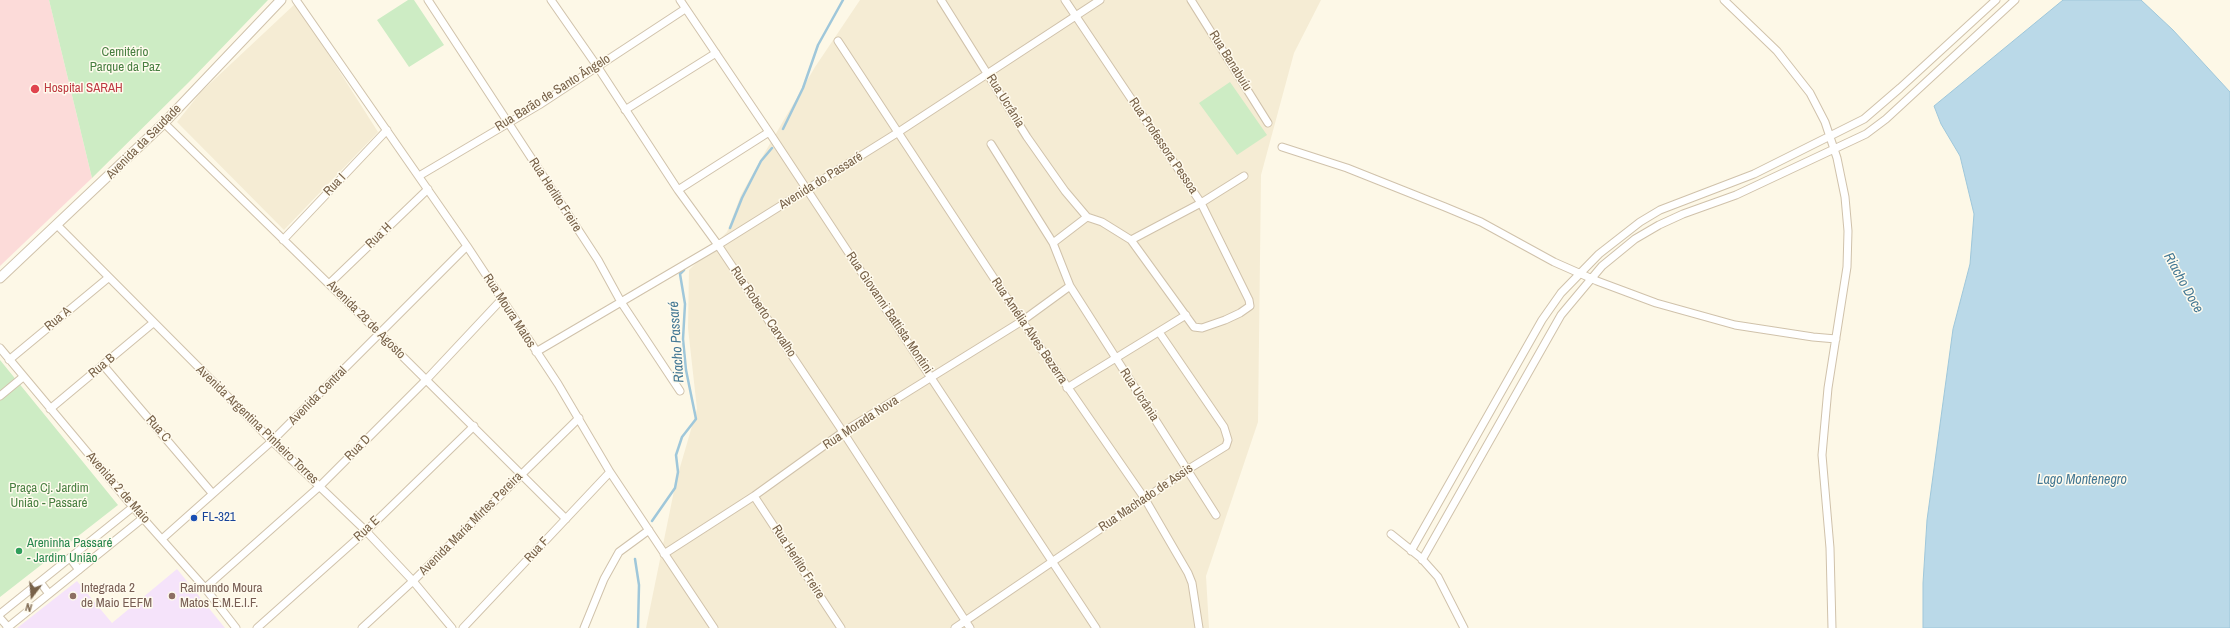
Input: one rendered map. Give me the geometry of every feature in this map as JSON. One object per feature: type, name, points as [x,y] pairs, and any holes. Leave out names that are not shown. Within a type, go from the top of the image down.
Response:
[{"type":"street","name":"Avenida da Saudade","points":[[0,278],[164,123],[281,0]]},
{"type":"street","name":"Rua Moura Matos","points":[[296,0],[467,246],[579,418],[610,472],[714,628]]},
{"type":"street","name":"Rua Herlito Freire","points":[[428,0],[598,260],[621,302],[680,391]]},
{"type":"street","name":"Rua Roberto Carvalho","points":[[551,0],[843,432],[970,628]]},
{"type":"street","name":"Rua Giovanni Battista Montini","points":[[680,0],[932,378],[1096,628]]},
{"type":"street","name":"Rua Ucrânia","points":[[941,0],[1046,166],[1087,217]]},
{"type":"street","name":"Rua Professora Pessoa","points":[[1065,0],[1201,203],[1249,300],[1250,306],[1245,310],[1202,328],[1194,326],[1186,315]]},
{"type":"street","name":"Avenida do Passaré","points":[[536,352],[718,245],[897,133],[1100,0]]},
{"type":"street","name":"Rua Banabuíu","points":[[1191,0],[1268,123]]},
{"type":"street","points":[[1724,0],[1776,51],[1810,93],[1825,122],[1834,150],[1845,197],[1848,231],[1847,267],[1824,419],[1822,455],[1830,548],[1832,628]]},
{"type":"street","points":[[1411,551],[1542,320],[1561,293],[1579,273],[1621,236],[1660,210],[1754,174],[1851,127],[1876,110],[1996,0]]},
{"type":"street","points":[[1422,560],[1561,315],[1602,266],[1636,239],[1659,225],[1683,214],[1736,195],[1866,134],[1886,119],[2015,0]]},
{"type":"street","name":"Rua Barão de Santo Ãngelo","points":[[419,176],[508,122],[540,105],[685,9]]},
{"type":"street","name":"Rua Amélia Alves Bezerra","points":[[838,41],[897,133],[1022,321],[1145,499],[1188,573],[1192,583],[1200,628]]},
{"type":"street","points":[[625,110],[716,53]]},
{"type":"street","name":"Avenida 28 de Agosto","points":[[164,123],[474,426],[520,475],[566,519]]},
{"type":"street","name":"Rua I","points":[[283,240],[387,130]]},
{"type":"street","points":[[678,190],[769,132]]},
{"type":"street","points":[[991,144],[1053,243],[1070,286]]},
{"type":"street","points":[[1282,147],[1347,168],[1445,206],[1481,222],[1579,273],[1656,303],[1735,325],[1813,338],[1836,338]]},
{"type":"street","points":[[1131,240],[1201,203],[1244,176]]},
{"type":"street","name":"Rua H","points":[[329,284],[428,189]]},
{"type":"street","points":[[1053,243],[1087,217],[1102,222],[1131,240],[1186,315],[1067,388]]},
{"type":"street","name":"Avenida Argentina Pinheiro Torres","points":[[57,225],[108,278],[272,441],[366,531],[413,581],[452,628]]},
{"type":"street","name":"Avenida Central","points":[[162,538],[272,441],[467,246]]},
{"type":"street","name":"Rua A","points":[[9,360],[108,278]]},
{"type":"street","name":"Rua Ucrânia","points":[[1070,286],[1115,359],[1216,515]]},
{"type":"street","name":"Rua Morada Nova","points":[[664,554],[754,496],[843,432],[1022,321],[1070,286]]},
{"type":"street","name":"Rua D","points":[[205,588],[320,486],[426,380],[502,299]]},
{"type":"street","name":"Rua B","points":[[50,409],[153,323]]},
{"type":"street","name":"Rua Machado de Assis","points":[[955,628],[1187,470],[1224,448],[1228,440],[1224,427],[1159,332]]},
{"type":"street","name":"Avenida 2 de Maio","points":[[0,348],[133,507],[205,588],[236,628]]},
{"type":"street","name":"Rua C","points":[[103,365],[212,493]]},
{"type":"street","points":[[0,396],[23,377]]},
{"type":"street","name":"Avenida Maria Mirtes Pereira","points":[[362,628],[413,581],[579,418]]},
{"type":"street","name":"Rua E","points":[[257,628],[366,531],[474,426]]},
{"type":"street","name":"Rua F","points":[[463,628],[610,472]]},
{"type":"street","name":"Rua Herlito Freire","points":[[754,496],[841,628]]},
{"type":"street","points":[[0,614],[133,507]]},
{"type":"street","points":[[0,618],[7,628],[143,518]]},
{"type":"street","points":[[109,527],[117,539]]},
{"type":"street","points":[[584,628],[602,585],[619,552],[649,530]]},
{"type":"street","points":[[1391,534],[1422,560],[1438,577],[1464,628]]},
{"type":"street","points":[[70,558],[79,570]]},
{"type":"street","points":[[40,582],[49,594]]},
{"type":"shaded area","name":"Hospital SARAH","points":[[0,0],[49,0],[92,178],[0,266]]},
{"type":"shaded area","points":[[860,0],[1321,0],[1294,53],[1261,175],[1258,422],[1206,576],[1209,628],[646,628],[676,481],[697,409],[688,328],[689,270],[727,232],[741,195],[761,159],[815,67]]},
{"type":"shaded area","points":[[296,3],[378,132],[284,230],[177,122],[201,92]]},
{"type":"shaded area","points":[[177,569],[225,628],[17,628],[77,581],[112,623]]},
{"type":"green space","name":"Cemitério Parque da Paz","points":[[49,0],[268,0],[189,82],[92,178]]},
{"type":"green space","points":[[408,0],[414,0],[444,45],[409,67],[377,20]]},
{"type":"green space","points":[[1230,82],[1267,135],[1237,155],[1199,103]]},
{"type":"green space","name":"Praça Cj. Jardim União - Passaré","points":[[0,360],[118,505],[0,597]]},
{"type":"water","name":"Lago Montenegro","points":[[2063,0],[2141,0],[2173,30],[2230,92],[2230,628],[1923,628],[1923,583],[1927,520],[1953,329],[1970,264],[1974,214],[1960,156],[1941,124],[1934,106]]},
{"type":"waterway","name":"Riacho Passaré","points":[[783,129],[803,88],[818,45],[843,0]]},
{"type":"waterway","name":"Riacho Passaré","points":[[730,228],[742,198],[761,161],[772,148]]},
{"type":"waterway","name":"Riacho Passaré","points":[[652,521],[675,488],[678,472],[676,455],[682,437],[696,419],[686,370],[683,339],[685,304],[680,274],[684,270]]},
{"type":"waterway","name":"Riacho Passaré","points":[[635,559],[639,585],[638,628]]},
{"type":"place","name":"Hospital SARAH","points":[[35,89]]},
{"type":"place","name":"FL-321","points":[[194,518]]},
{"type":"place","name":"Areninha Passaré - Jardim União","points":[[19,551]]},
{"type":"place","name":"Integrada 2 de Maio EEFM","points":[[73,596]]},
{"type":"place","name":"Raimundo Moura Matos E.M.E.I.F.","points":[[172,596]]},
{"type":"water label","name":"Riacho Doce","points":[[2183,283]]}]
